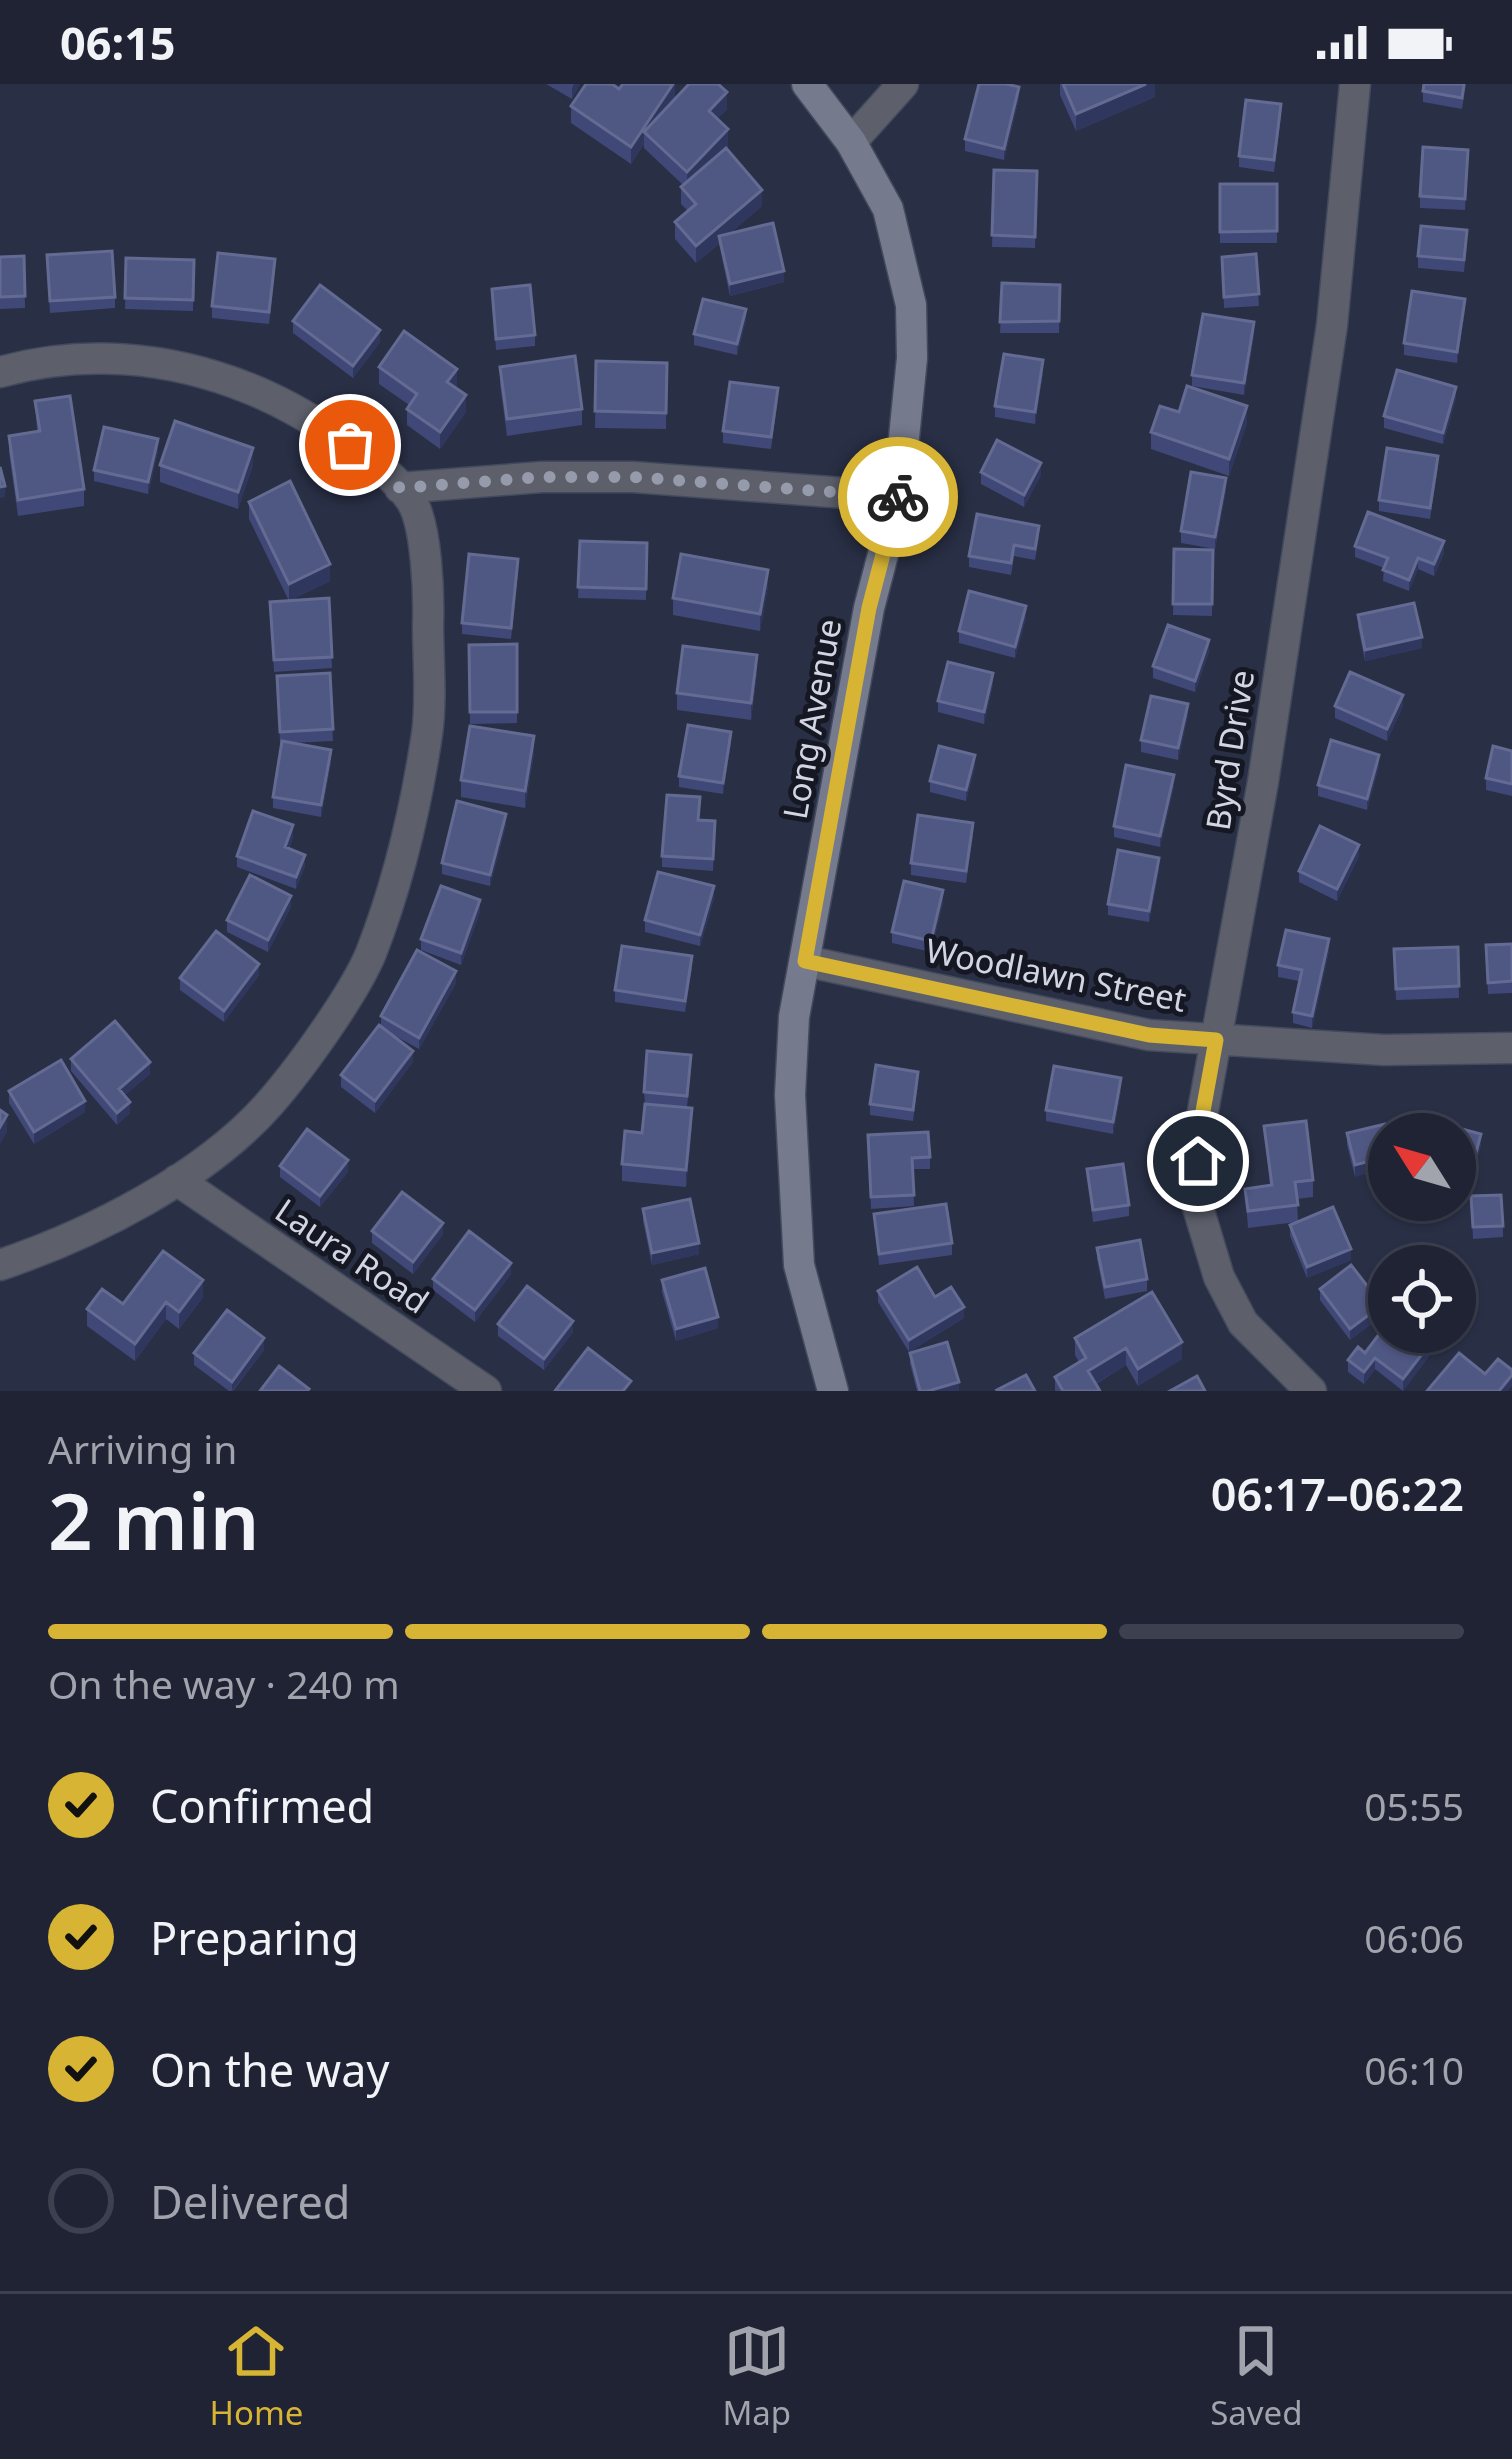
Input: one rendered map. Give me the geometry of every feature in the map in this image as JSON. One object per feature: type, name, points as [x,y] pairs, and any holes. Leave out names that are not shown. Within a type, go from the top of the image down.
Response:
[{"type":"street","name":"Long Avenue","points":[[807,84],[851,142],[888,209],[911,305],[912,358],[898,497],[869,608],[794,1017],[790,1095],[799,1265],[833,1391]]},
{"type":"street","points":[[851,142],[903,84]]},
{"type":"street","name":"Byrd Drive","points":[[1311,1391],[1243,1323],[1219,1277],[1196,1201],[1201,1122],[1263,782],[1332,326],[1355,84]]},
{"type":"street","points":[[0,372],[34,363],[105,356],[210,373],[272,397],[350,445],[414,504],[429,578],[428,730],[399,869],[369,958],[272,1102],[239,1134],[177,1180],[57,1245],[0,1264]]},
{"type":"street","points":[[400,488],[542,477],[633,477],[898,497]]},
{"type":"street","name":"Woodlawn Street","points":[[805,961],[1149,1035],[1384,1050],[1512,1048]]},
{"type":"street","name":"Laura Road","points":[[177,1180],[486,1391]]},
{"type":"building","points":[[586,84],[612,84],[619,89],[623,84],[673,84],[631,147],[571,106]]},
{"type":"building","points":[[689,84],[718,84],[727,92],[709,111],[728,129],[687,172],[644,132]]},
{"type":"building","points":[[979,84],[1019,87],[1004,149],[965,139]]},
{"type":"building","points":[[1063,84],[1146,84],[1076,114]]},
{"type":"building","points":[[1424,84],[1464,84],[1462,98],[1423,91]]},
{"type":"building","points":[[1246,100],[1281,104],[1274,160],[1239,156]]},
{"type":"building","points":[[1423,147],[1468,150],[1465,199],[1420,196]]},
{"type":"building","points":[[726,148],[762,190],[696,246],[675,222],[696,204],[681,187]]},
{"type":"building","points":[[994,170],[1037,171],[1035,237],[992,235]]},
{"type":"building","points":[[1220,184],[1277,184],[1277,231],[1220,232]]},
{"type":"building","points":[[773,223],[784,271],[730,284],[719,236]]},
{"type":"building","points":[[1421,226],[1467,230],[1464,260],[1418,256]]},
{"type":"building","points":[[112,251],[115,297],[50,301],[47,255]]},
{"type":"building","points":[[218,253],[275,259],[269,312],[212,306]]},
{"type":"building","points":[[1256,254],[1259,294],[1224,297],[1222,257]]},
{"type":"building","points":[[24,256],[25,296],[0,297],[0,257]]},
{"type":"building","points":[[126,258],[194,260],[193,300],[125,298]]},
{"type":"building","points":[[1002,283],[1060,285],[1059,321],[1000,322]]},
{"type":"building","points":[[320,285],[380,330],[353,366],[293,321]]},
{"type":"building","points":[[530,285],[535,335],[496,339],[492,289]]},
{"type":"building","points":[[1412,291],[1465,299],[1457,352],[1404,343]]},
{"type":"building","points":[[703,299],[746,309],[737,344],[694,334]]},
{"type":"building","points":[[1203,314],[1254,322],[1244,383],[1192,375]]},
{"type":"building","points":[[404,331],[457,369],[447,382],[466,395],[440,432],[407,409],[417,394],[379,367]]},
{"type":"building","points":[[1004,354],[1043,360],[1035,412],[995,406]]},
{"type":"building","points":[[575,356],[582,409],[507,419],[500,367]]},
{"type":"building","points":[[596,361],[667,363],[666,413],[595,411]]},
{"type":"building","points":[[1397,370],[1456,387],[1443,433],[1384,416]]},
{"type":"building","points":[[730,382],[778,388],[771,437],[723,431]]},
{"type":"building","points":[[1187,386],[1247,406],[1229,459],[1151,432],[1160,406],[1179,412]]},
{"type":"building","points":[[70,396],[84,489],[18,500],[9,436],[40,431],[35,401]]},
{"type":"building","points":[[175,421],[253,448],[238,492],[160,465]]},
{"type":"building","points":[[104,427],[158,439],[148,482],[94,470]]},
{"type":"building","points":[[997,440],[1041,463],[1024,495],[981,472]]},
{"type":"building","points":[[1387,448],[1438,456],[1430,508],[1379,500]]},
{"type":"building","points":[[1191,472],[1226,478],[1215,537],[1181,531]]},
{"type":"building","points":[[290,481],[330,564],[289,584],[249,502]]},
{"type":"building","points":[[1368,512],[1444,541],[1434,564],[1418,558],[1409,580],[1383,570],[1388,558],[1355,546]]},
{"type":"building","points":[[977,514],[1039,526],[1035,549],[1014,545],[1011,563],[969,556]]},
{"type":"building","points":[[580,541],[647,543],[646,589],[578,587]]},
{"type":"building","points":[[1174,549],[1213,550],[1212,604],[1173,604]]},
{"type":"building","points":[[469,554],[518,559],[511,628],[462,623]]},
{"type":"building","points":[[681,554],[768,570],[760,614],[673,598]]},
{"type":"building","points":[[969,591],[1026,606],[1015,647],[959,631]]},
{"type":"building","points":[[329,598],[332,657],[274,660],[270,602]]},
{"type":"building","points":[[1414,603],[1422,637],[1365,650],[1358,615]]},
{"type":"building","points":[[1168,625],[1209,640],[1195,681],[1153,666]]},
{"type":"building","points":[[517,644],[517,712],[470,712],[469,645]]},
{"type":"building","points":[[683,646],[757,655],[751,703],[677,693]]},
{"type":"building","points":[[948,662],[993,673],[984,712],[938,701]]},
{"type":"building","points":[[1350,672],[1403,695],[1387,729],[1335,706]]},
{"type":"building","points":[[330,673],[333,729],[280,732],[277,676]]},
{"type":"building","points":[[1151,696],[1188,704],[1178,748],[1141,740]]},
{"type":"building","points":[[688,725],[731,732],[723,783],[679,776]]},
{"type":"building","points":[[470,726],[534,736],[525,791],[461,780]]},
{"type":"building","points":[[1331,740],[1379,755],[1367,799],[1318,785]]},
{"type":"building","points":[[282,741],[331,750],[321,805],[273,797]]},
{"type":"building","points":[[939,746],[975,755],[966,790],[930,781]]},
{"type":"building","points":[[1493,746],[1512,751],[1512,784],[1486,778]]},
{"type":"building","points":[[1126,765],[1174,775],[1160,836],[1114,826]]},
{"type":"building","points":[[667,795],[700,797],[698,820],[715,821],[713,859],[662,856]]},
{"type":"building","points":[[457,801],[506,814],[490,875],[442,863]]},
{"type":"building","points":[[253,811],[293,825],[285,847],[305,855],[296,877],[237,856]]},
{"type":"building","points":[[918,815],[973,823],[966,871],[911,863]]},
{"type":"building","points":[[1320,826],[1359,845],[1337,889],[1299,871]]},
{"type":"building","points":[[1118,850],[1159,858],[1149,911],[1108,904]]},
{"type":"building","points":[[658,872],[714,886],[700,935],[645,920]]},
{"type":"building","points":[[250,875],[291,896],[268,940],[227,920]]},
{"type":"building","points":[[904,881],[943,890],[931,941],[892,932]]},
{"type":"building","points":[[441,886],[480,900],[461,953],[421,939]]},
{"type":"building","points":[[1286,930],[1329,939],[1312,1016],[1293,1012],[1302,970],[1278,965]]},
{"type":"building","points":[[216,931],[259,964],[224,1011],[180,978]]},
{"type":"building","points":[[1512,944],[1512,981],[1488,983],[1486,945]]},
{"type":"building","points":[[622,946],[692,956],[685,1001],[615,990]]},
{"type":"building","points":[[1458,947],[1459,986],[1396,989],[1394,949]]},
{"type":"building","points":[[417,950],[456,971],[419,1038],[381,1016]]},
{"type":"building","points":[[115,1021],[150,1062],[119,1089],[130,1102],[117,1113],[71,1059]]},
{"type":"building","points":[[379,1025],[413,1051],[375,1101],[341,1075]]},
{"type":"building","points":[[647,1051],[691,1055],[687,1096],[644,1092]]},
{"type":"building","points":[[61,1060],[85,1101],[34,1132],[9,1091]]},
{"type":"building","points":[[876,1065],[918,1072],[913,1110],[870,1104]]},
{"type":"building","points":[[1054,1066],[1121,1078],[1113,1122],[1046,1110]]},
{"type":"building","points":[[645,1104],[692,1108],[686,1170],[622,1164],[625,1131],[642,1133]]},
{"type":"building","points":[[1306,1121],[1313,1180],[1295,1182],[1298,1205],[1248,1211],[1245,1189],[1272,1185],[1264,1126]]},
{"type":"building","points":[[1368,1128],[1368,1162],[1355,1165],[1347,1133]]},
{"type":"building","points":[[307,1129],[348,1160],[320,1196],[280,1166]]},
{"type":"building","points":[[928,1132],[930,1157],[912,1158],[914,1195],[871,1197],[868,1135]]},
{"type":"building","points":[[1123,1164],[1129,1205],[1093,1210],[1087,1169]]},
{"type":"building","points":[[402,1192],[443,1223],[413,1262],[372,1231]]},
{"type":"building","points":[[1501,1195],[1503,1226],[1473,1227],[1476,1196]]},
{"type":"building","points":[[690,1199],[699,1243],[652,1253],[643,1209]]},
{"type":"building","points":[[946,1204],[952,1243],[879,1254],[874,1214]]},
{"type":"building","points":[[1333,1207],[1351,1249],[1307,1267],[1290,1225]]},
{"type":"building","points":[[469,1231],[511,1263],[475,1310],[433,1279]]},
{"type":"building","points":[[1140,1240],[1147,1279],[1105,1287],[1097,1248]]},
{"type":"building","points":[[163,1251],[203,1280],[179,1312],[166,1302],[135,1344],[87,1309],[102,1289],[123,1304]]},
{"type":"building","points":[[1351,1265],[1368,1287],[1368,1316],[1350,1329],[1320,1289]]},
{"type":"building","points":[[917,1267],[935,1297],[951,1287],[964,1307],[909,1340],[878,1291]]},
{"type":"building","points":[[705,1268],[718,1317],[676,1329],[662,1280]]},
{"type":"building","points":[[527,1286],[573,1321],[544,1359],[498,1324]]},
{"type":"building","points":[[1152,1292],[1182,1342],[1138,1369],[1126,1348],[1088,1371],[1100,1391],[1063,1391],[1055,1377],[1086,1358],[1075,1338]]},
{"type":"building","points":[[227,1310],[264,1338],[232,1382],[194,1353]]},
{"type":"building","points":[[947,1342],[959,1382],[920,1391],[910,1353]]},
{"type":"building","points":[[1358,1347],[1365,1353],[1368,1349],[1368,1353],[1423,1353],[1403,1379],[1375,1358],[1364,1372],[1348,1360]]},
{"type":"building","points":[[588,1348],[631,1381],[623,1391],[555,1391]]},
{"type":"building","points":[[1459,1353],[1485,1374],[1498,1359],[1512,1370],[1499,1391],[1427,1391]]},
{"type":"building","points":[[279,1366],[309,1389],[260,1391]]},
{"type":"building","points":[[1026,1375],[1035,1391],[997,1390]]},
{"type":"building","points":[[1197,1376],[1205,1391],[1170,1391]]},
{"type":"way so far","points":[[350,445],[400,488],[542,477],[633,477],[898,497]]},
{"type":"route","points":[[898,497],[869,608],[805,961],[1149,1035],[1216,1040],[1198,1161]]}]
